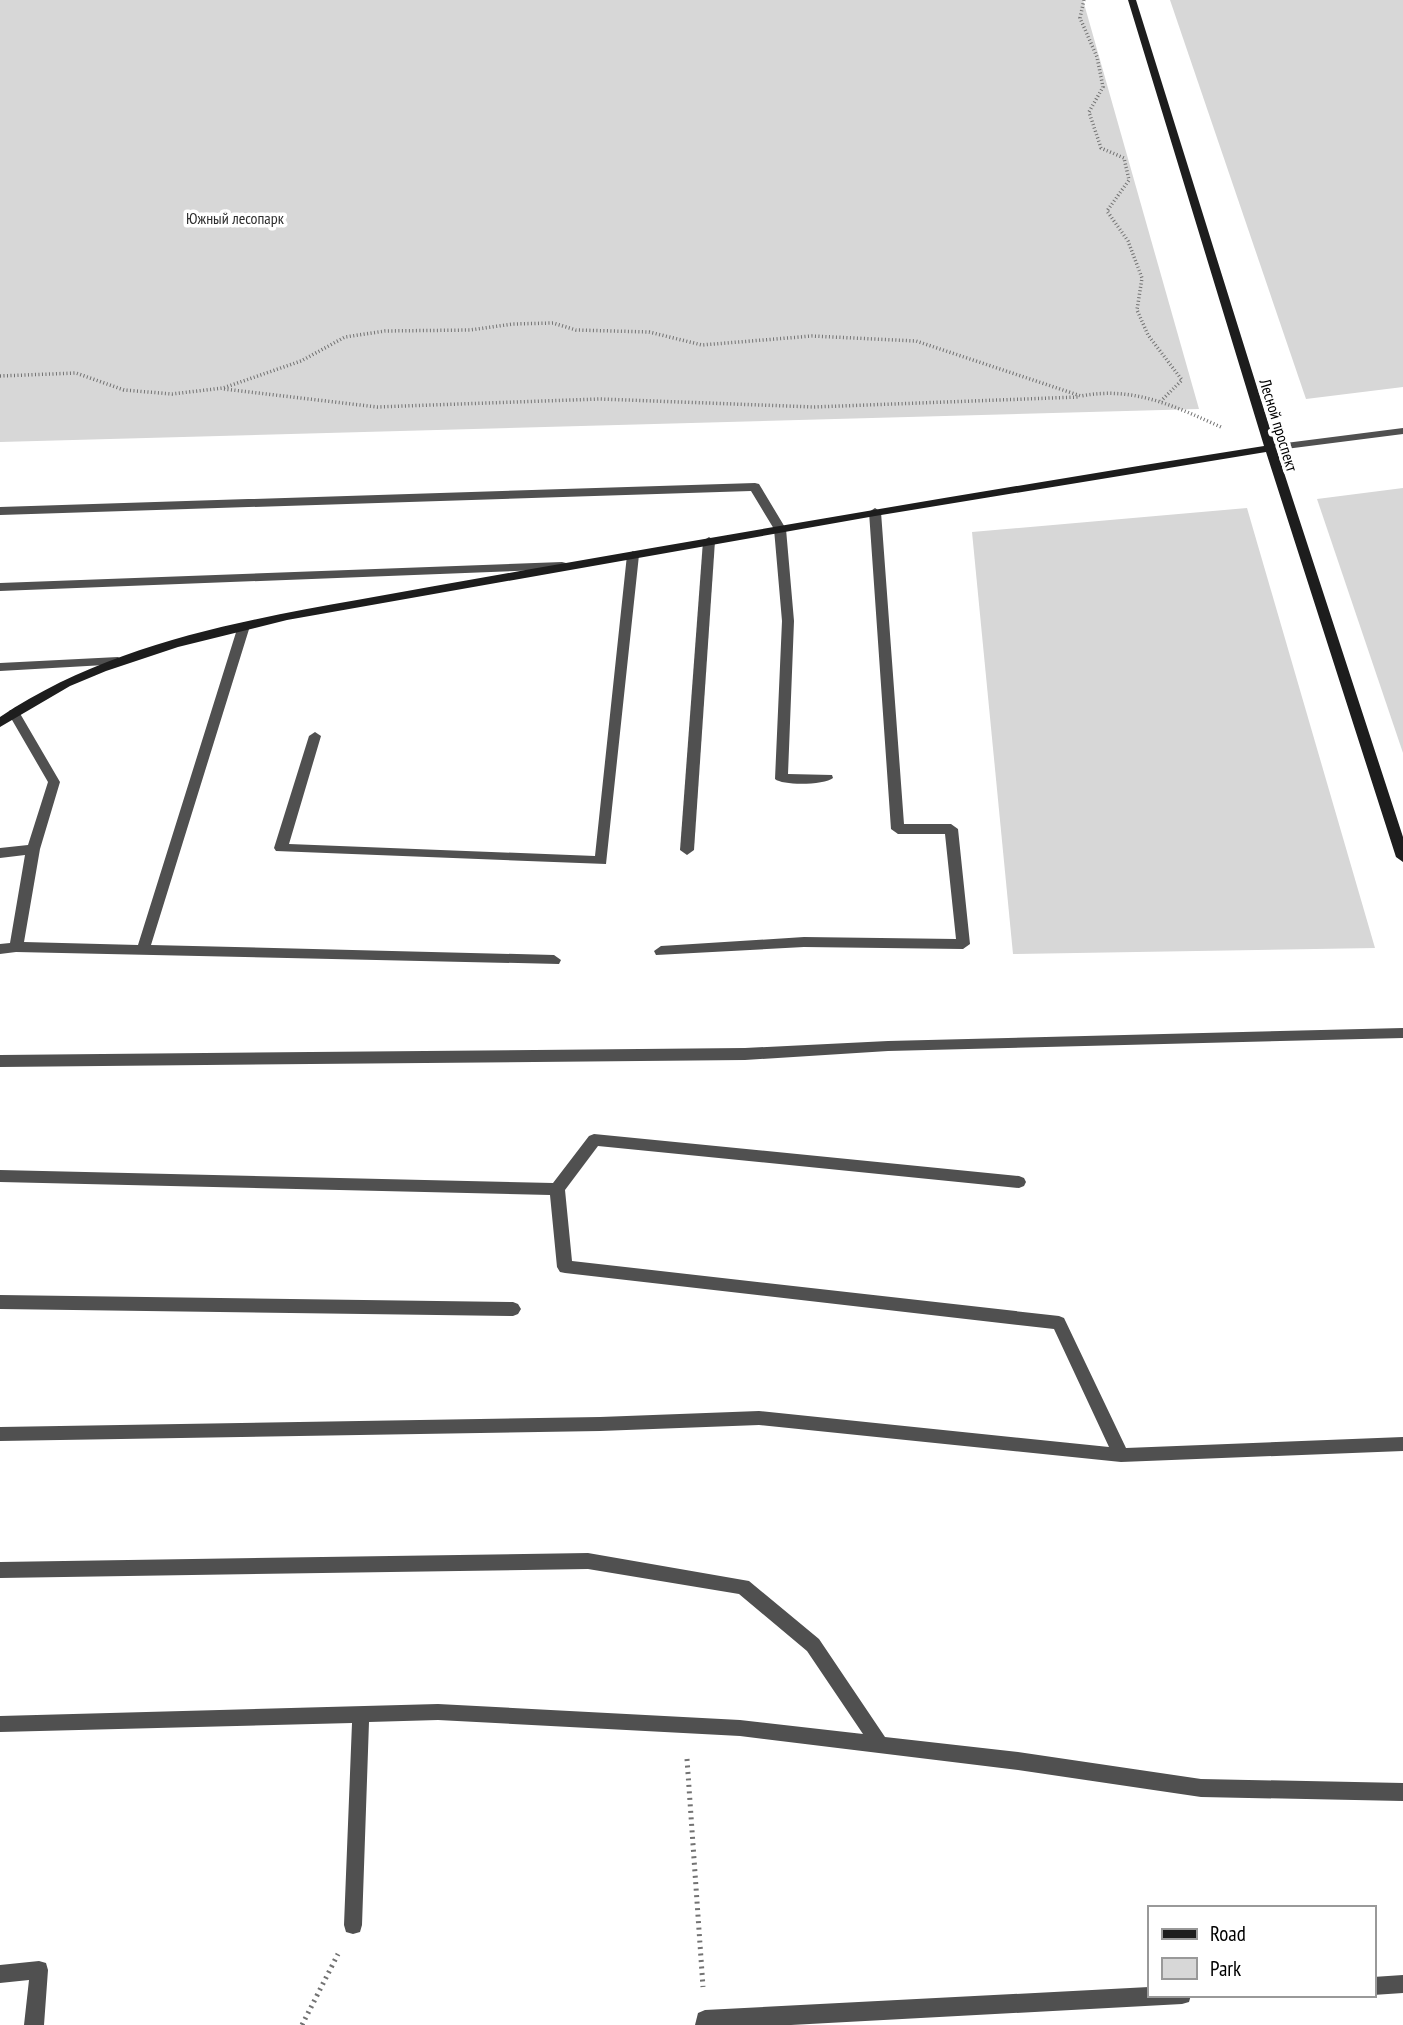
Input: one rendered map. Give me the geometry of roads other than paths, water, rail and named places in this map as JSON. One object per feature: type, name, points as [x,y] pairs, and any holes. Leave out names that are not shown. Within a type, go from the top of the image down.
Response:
[{"type":"main road","name":"Лесной проспект","points":[[1132,0],[1270,448],[1403,857]]},
{"type":"main road","points":[[0,723],[36,697],[118,661],[244,626],[875,512],[1270,448]]},
{"type":"lane","points":[[1270,448],[1403,431]]},
{"type":"lane","points":[[0,511],[755,487],[779,529],[788,621],[781,779],[827,778]]},
{"type":"lane","points":[[661,951],[804,942],[963,944],[951,829],[898,829],[875,512]]},
{"type":"lane","points":[[687,850],[709,541]]},
{"type":"lane","points":[[315,736],[281,848],[601,860],[634,555]]},
{"type":"lane","points":[[0,587],[571,566]]},
{"type":"lane","points":[[144,950],[244,626]]},
{"type":"lane","points":[[0,667],[118,661]]},
{"type":"lane","points":[[14,713],[54,782],[33,849],[16,947]]},
{"type":"lane","points":[[0,853],[33,849]]},
{"type":"lane","points":[[0,949],[16,947],[554,960]]},
{"type":"lane","points":[[0,1061],[745,1054],[888,1046],[1403,1033]]},
{"type":"lane","points":[[1019,1182],[594,1140],[557,1189],[565,1267],[1059,1323],[1121,1455]]},
{"type":"lane","points":[[0,1177],[557,1189]]},
{"type":"lane","points":[[0,1302],[513,1308]]},
{"type":"lane","points":[[0,1434],[600,1424],[759,1418],[1121,1455],[1403,1444]]},
{"type":"lane","points":[[0,1570],[588,1561],[743,1587],[813,1645],[881,1746]]},
{"type":"lane","points":[[0,1724],[438,1712],[740,1728],[1018,1761],[1201,1788],[1403,1792]]},
{"type":"lane","points":[[352,1925],[361,1714]]},
{"type":"lane","points":[[0,1973],[39,1970],[34,2025]]},
{"type":"lane","points":[[1375,1986],[1403,1984]]},
{"type":"lane","points":[[705,2022],[1148,1997]]},
{"type":"park label","name":"Южный лесопарк","points":[[235,218]]}]
